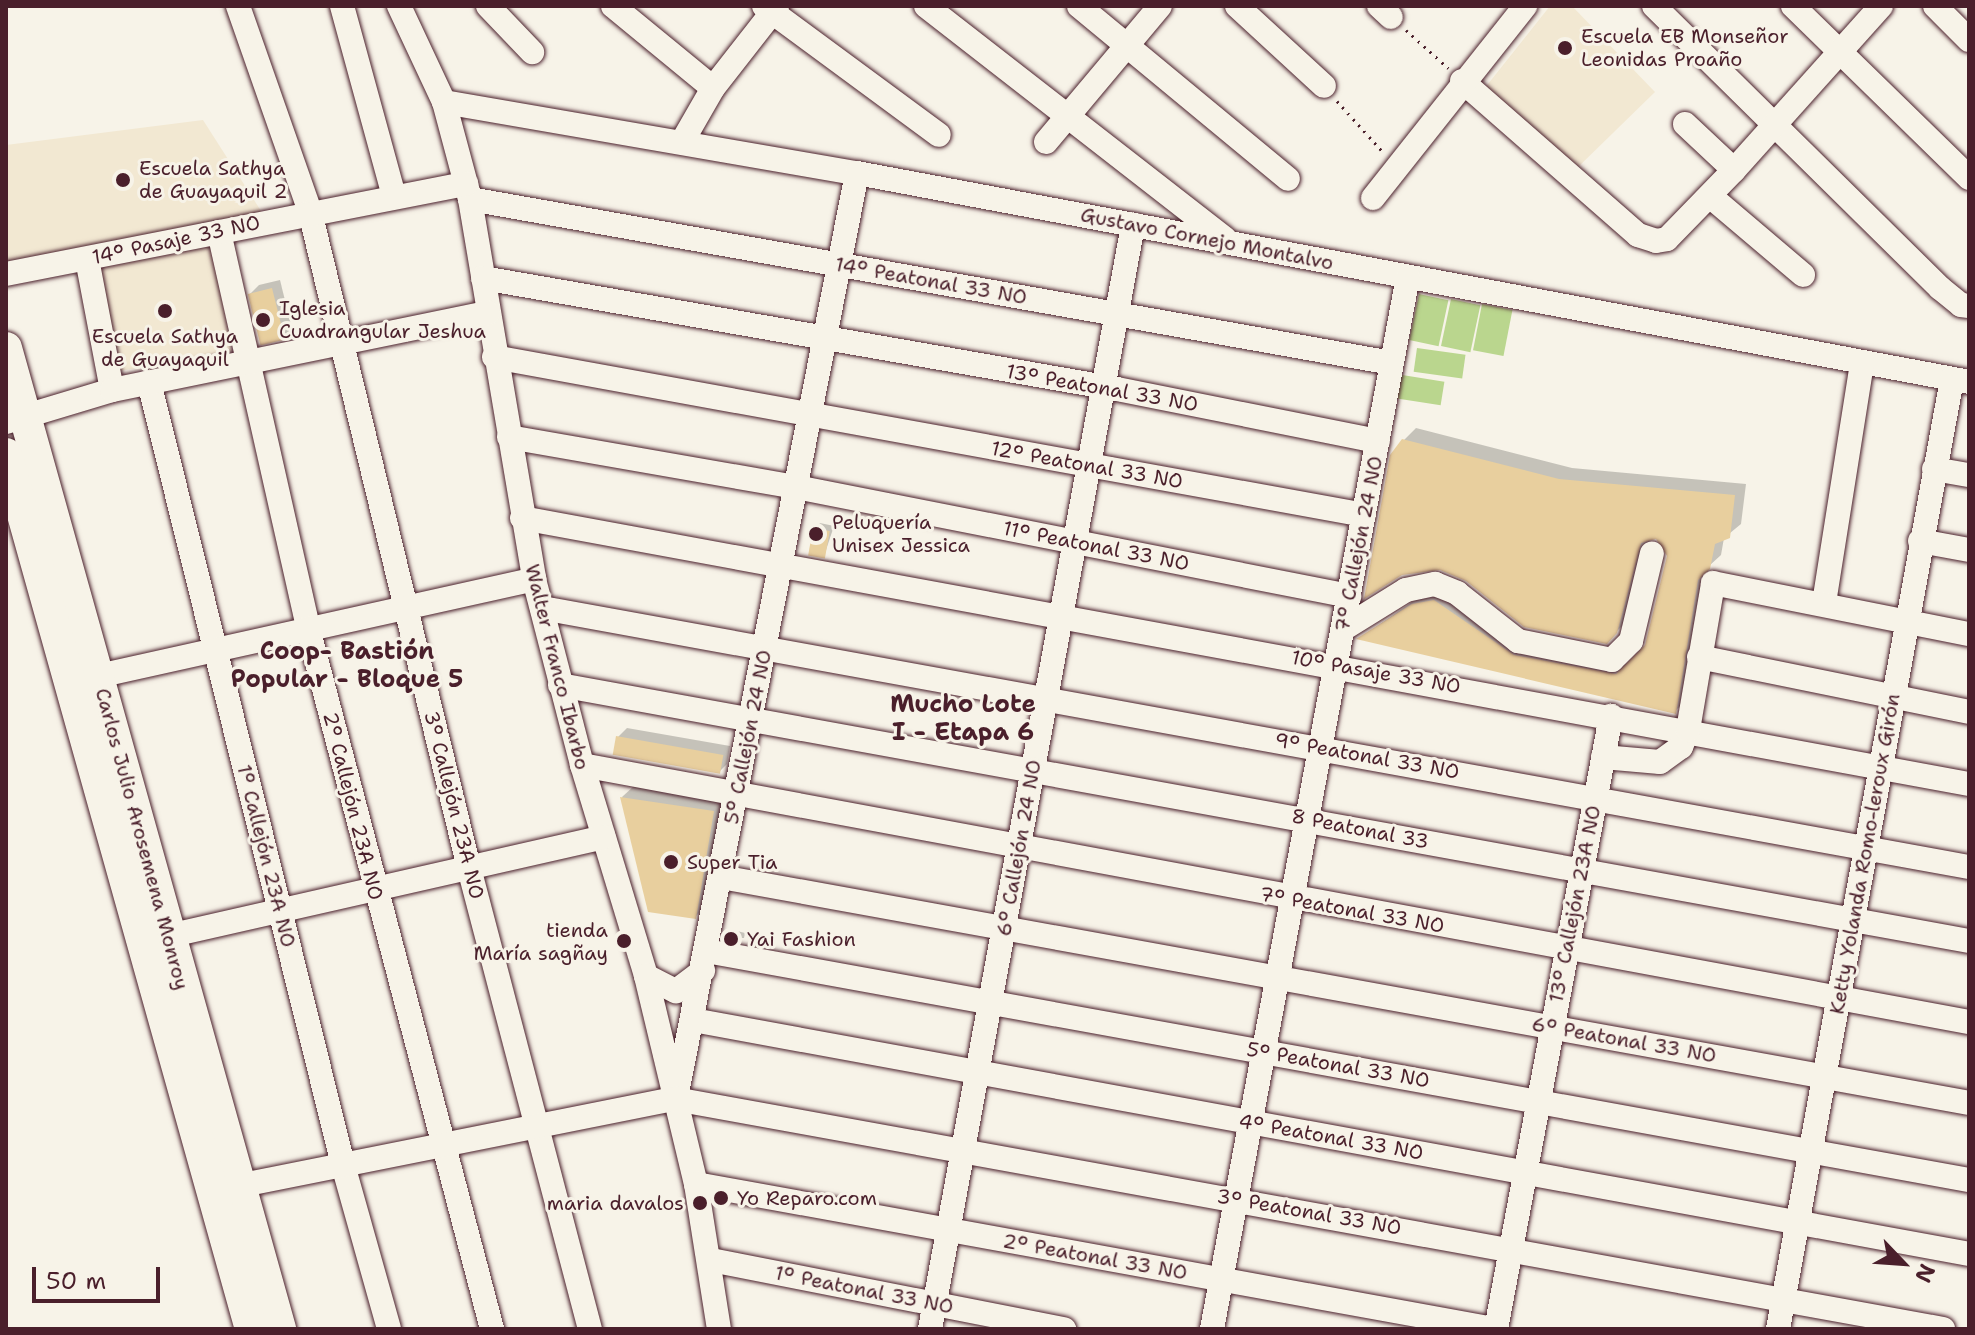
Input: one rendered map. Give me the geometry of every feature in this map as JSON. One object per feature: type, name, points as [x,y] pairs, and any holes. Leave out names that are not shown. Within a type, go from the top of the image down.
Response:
[{"type":"main road","name":"Carlos Julio Arosemena Monroy","points":[[6,348],[16,420],[98,676],[155,939],[251,1329]]},
{"type":"main road","name":"Carlos Julio Arosemena Monroy","points":[[6,454],[155,939],[238,1186],[280,1329]]},
{"type":"street","name":"3° Callejón 23A NO","points":[[238,6],[310,212],[339,342],[469,868],[590,1329]]},
{"type":"street","points":[[342,6],[394,196]]},
{"type":"street","name":"Walter Franco Ibarbo","points":[[399,6],[444,102],[468,192],[534,579],[582,765],[646,976],[696,1184],[711,1260],[719,1329]]},
{"type":"street","points":[[488,6],[532,52]]},
{"type":"street","points":[[613,6],[713,88]]},
{"type":"street","points":[[926,6],[1230,243]]},
{"type":"street","points":[[1079,6],[1288,179]]},
{"type":"street","points":[[1046,142],[1160,6]]},
{"type":"street","points":[[1237,6],[1324,86]]},
{"type":"street","points":[[1373,198],[1462,81],[1525,6]]},
{"type":"street","points":[[1654,6],[1777,123],[1940,288],[1961,305],[1969,306]]},
{"type":"street","points":[[1793,6],[1969,178]]},
{"type":"street","points":[[1462,81],[1638,235],[1667,239],[1734,170],[1881,6]]},
{"type":"street","points":[[1935,6],[1969,40]]},
{"type":"street","points":[[682,142],[713,88],[771,8],[939,135]]},
{"type":"street","name":"Gustavo Cornejo Montalvo","points":[[444,102],[857,173],[1961,380]]},
{"type":"street","points":[[1685,124],[1734,170]]},
{"type":"street","name":"5° Callejón 24 NO","points":[[675,1099],[693,1020],[857,173]]},
{"type":"street","name":"14° Peatonal 33 NO","points":[[394,196],[468,192],[839,265],[1392,363]]},
{"type":"street","name":"14° Pasaje 33 NO","points":[[6,274],[394,196]]},
{"type":"street","points":[[1710,196],[1803,275]]},
{"type":"street","name":"6° Callejón 24 NO","points":[[932,1317],[1133,225]]},
{"type":"street","name":"2° Callejón 23A NO","points":[[219,232],[245,360],[308,628],[441,1145],[492,1329]]},
{"type":"street","points":[[87,259],[112,390]]},
{"type":"street","name":"7° Callejón 24 NO","points":[[1212,1329],[1408,277]]},
{"type":"street","name":"13° Peatonal 33 NO","points":[[483,278],[826,342],[1104,387],[1378,441]]},
{"type":"street","points":[[16,420],[112,390],[245,360],[488,313]]},
{"type":"street","name":"12° Peatonal 33 NO","points":[[494,357],[809,418],[1090,464],[1364,515]]},
{"type":"street","points":[[1824,603],[1862,362]]},
{"type":"street","name":"Ketty Yolanda Romo-leroux Girón","points":[[1778,1329],[1920,541],[1934,469],[1961,380]]},
{"type":"street","name":"1° Callejón 23A NO","points":[[149,382],[343,1165],[389,1329]]},
{"type":"street","name":"11° Peatonal 33 NO","points":[[509,437],[796,487],[1349,596]]},
{"type":"street","points":[[1934,469],[1969,475]]},
{"type":"street","name":"10° Pasaje 33 NO","points":[[522,518],[782,562],[1969,784]]},
{"type":"street","points":[[1920,541],[1969,550]]},
{"type":"street","points":[[1343,629],[1406,590],[1435,584],[1457,593],[1518,641],[1612,660],[1631,641],[1652,553]]},
{"type":"street","points":[[98,676],[214,647],[534,579]]},
{"type":"street","points":[[1603,757],[1660,762],[1681,747],[1688,730],[1711,589],[1719,581],[1969,634]]},
{"type":"street","name":"9° Peatonal 33 NO","points":[[542,608],[766,645],[1969,867]]},
{"type":"street","points":[[1699,657],[1893,699],[1969,712]]},
{"type":"street","name":"8 Peatonal 33","points":[[560,685],[1969,941]]},
{"type":"street","name":"13° Callejón 23A NO","points":[[1495,1329],[1611,716]]},
{"type":"street","name":"7° Peatonal 33 NO","points":[[582,765],[1019,849],[1969,1022]]},
{"type":"street","points":[[155,939],[604,837]]},
{"type":"street","points":[[721,877],[1005,928]]},
{"type":"street","name":"6° Peatonal 33 NO","points":[[1005,928],[1969,1103]]},
{"type":"street","points":[[646,976],[676,991],[704,961]]},
{"type":"street","name":"5° Peatonal 33 NO","points":[[704,961],[991,1002],[1969,1180]]},
{"type":"street","name":"4° Peatonal 33 NO","points":[[693,1020],[1969,1254]]},
{"type":"street","points":[[238,1186],[675,1099]]},
{"type":"street","name":"3° Peatonal 33 NO","points":[[675,1099],[1943,1329]]},
{"type":"street","name":"2° Peatonal 33 NO","points":[[696,1184],[1495,1329]]},
{"type":"street","name":"1° Peatonal 33 NO","points":[[711,1260],[932,1317],[1064,1329]]},
{"type":"path","points":[[1385,11],[1462,81]]},
{"type":"path","points":[[1324,86],[1397,168]]},
{"type":"shaded area","name":"Escuela EB Monseñor Leonidas Proaño","points":[[1550,6],[1572,6],[1655,92],[1573,172],[1484,89]]},
{"type":"shaded area","name":"Escuela Sathya de Guayaquil 2","points":[[203,120],[263,214],[6,268],[6,145]]},
{"type":"shaded area","name":"Escuela Sathya de Guayaquil","points":[[213,245],[232,351],[113,372],[94,266]]},
{"type":"green space","points":[[1419,294],[1448,300],[1439,346],[1409,340]]},
{"type":"green space","points":[[1451,299],[1480,305],[1470,352],[1441,346]]},
{"type":"green space","points":[[1482,304],[1512,310],[1503,356],[1473,350]]},
{"type":"green space","points":[[1417,348],[1466,355],[1462,379],[1414,372]]},
{"type":"green space","points":[[1396,374],[1444,382],[1441,405],[1392,398]]},
{"type":"building","name":"Iglesia Cuadrangular Jeshua","points":[[272,288],[285,339],[261,345],[248,294]]},
{"type":"building","points":[[1402,439],[1559,479],[1735,495],[1730,538],[1715,544],[1710,569],[1698,580],[1676,714],[1356,639],[1412,604],[1434,600],[1514,655],[1616,674],[1645,645],[1667,556],[1656,539],[1641,543],[1617,633],[1607,644],[1524,627],[1466,581],[1440,570],[1402,575],[1364,599],[1390,455]]},
{"type":"building","points":[[813,528],[830,531],[825,559],[808,556]]},
{"type":"building","points":[[616,736],[723,755],[720,774],[613,755]]},
{"type":"building","name":"Super Tia","points":[[620,797],[714,811],[696,919],[648,912]]},
{"type":"place","name":"Escuela EB Monseñor Leonidas Proaño","points":[[1565,48]]},
{"type":"place","name":"Escuela Sathya de Guayaquil 2","points":[[123,180]]},
{"type":"place","name":"Escuela Sathya de Guayaquil","points":[[165,311]]},
{"type":"place","name":"Iglesia Cuadrangular Jeshua","points":[[263,320]]},
{"type":"place","name":"Peluquería Unisex Jessica","points":[[816,534]]},
{"type":"place","name":"Super Tia","points":[[671,862]]},
{"type":"place","name":"Yai Fashion","points":[[731,939]]},
{"type":"place","name":"tienda María sagñay","points":[[624,941]]},
{"type":"place","name":"Yo Reparo.com","points":[[721,1198]]},
{"type":"place","name":"maria davalos","points":[[700,1203]]},
{"type":"district","name":"Coop- Bastión Popular - Bloque 5","points":[[347,666]]},
{"type":"district","name":"Mucho Lote I - Etapa 6","points":[[963,719]]}]
